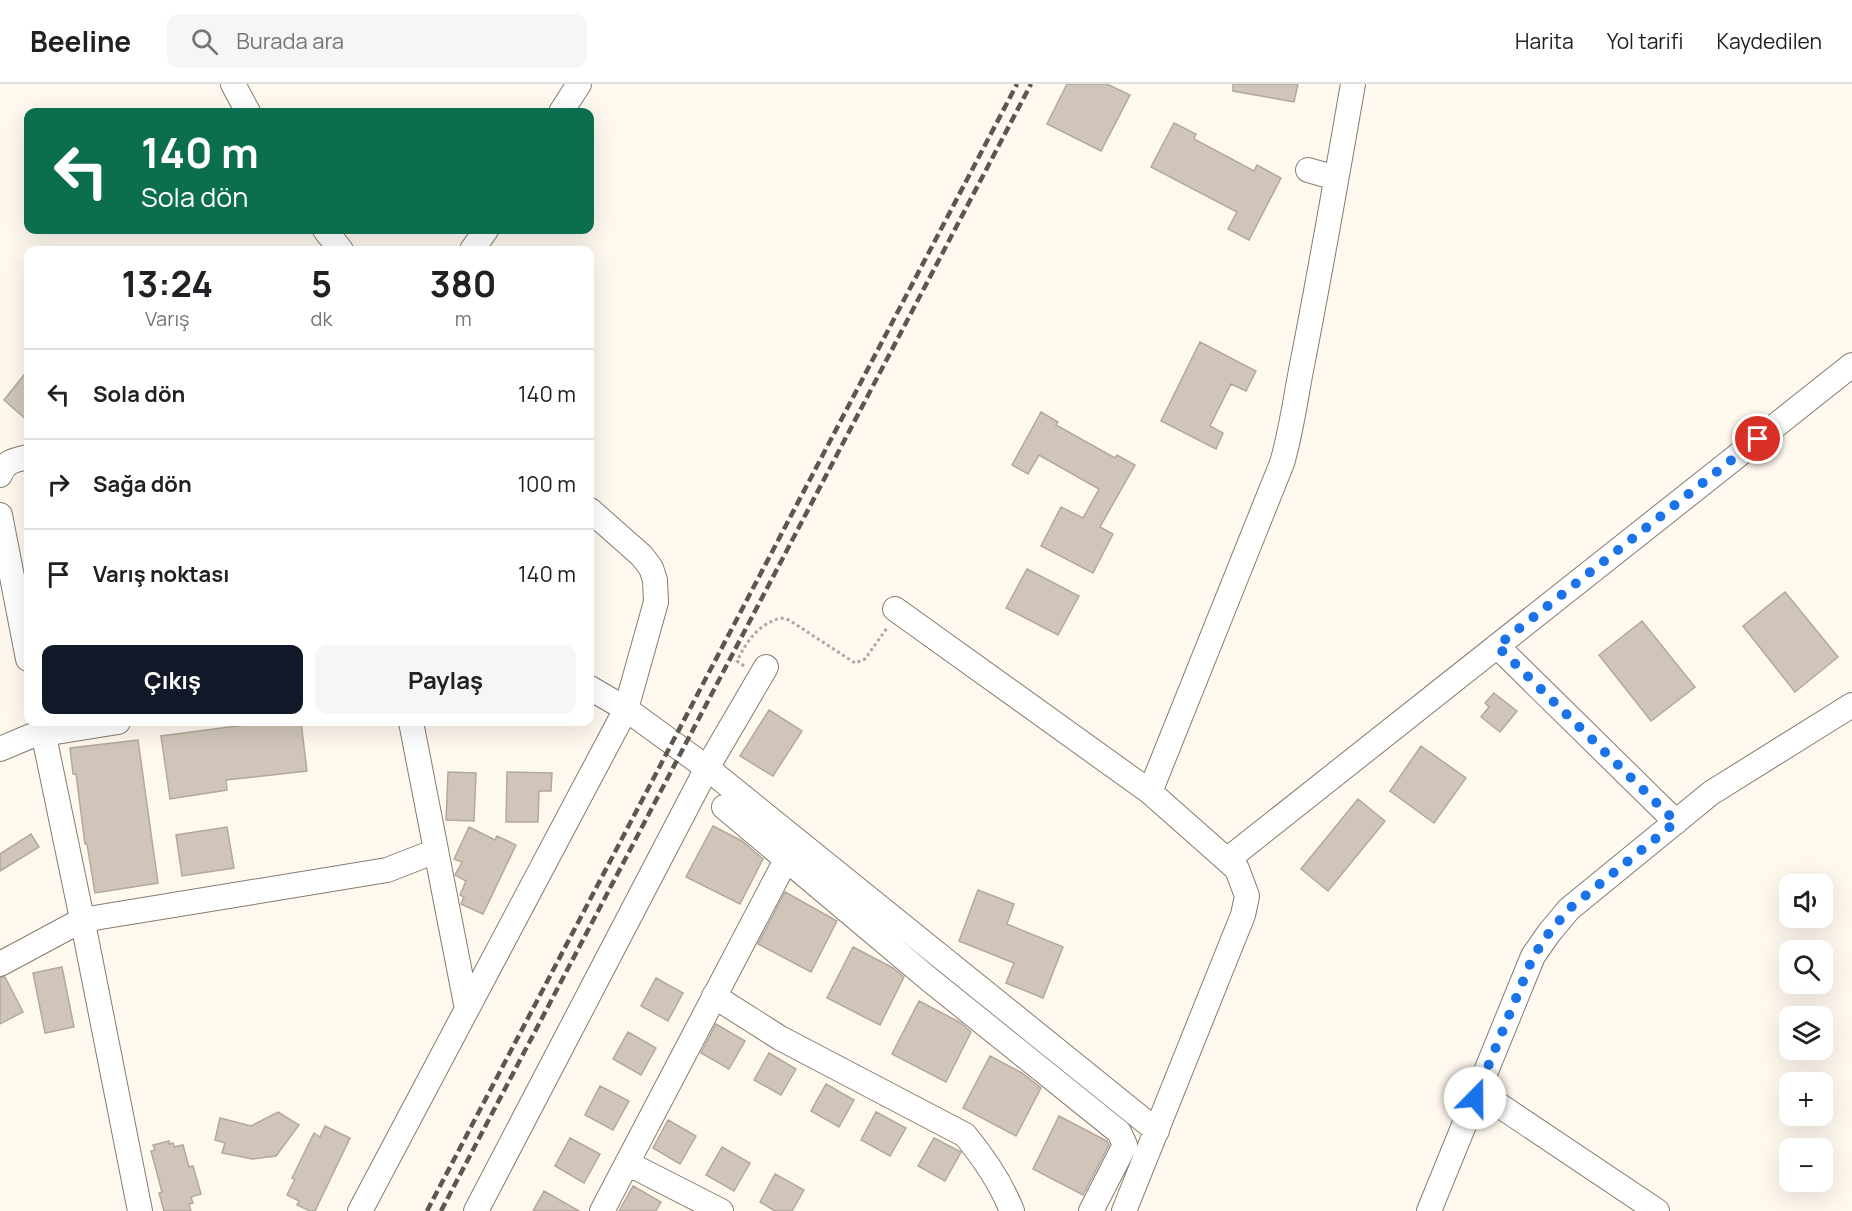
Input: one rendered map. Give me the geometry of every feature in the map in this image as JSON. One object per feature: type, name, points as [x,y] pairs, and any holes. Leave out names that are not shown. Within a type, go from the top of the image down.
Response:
[{"type":"street","points":[[233,84],[246,108]]},
{"type":"street","points":[[564,108],[579,84]]},
{"type":"street","points":[[1150,792],[1282,463],[1291,433],[1353,84]]},
{"type":"street","points":[[1308,170],[1336,178]]},
{"type":"street","points":[[328,234],[338,246]]},
{"type":"street","points":[[1227,860],[1852,365]]},
{"type":"street","points":[[0,475],[3,467],[9,461],[24,458]]},
{"type":"street","points":[[360,1211],[626,709],[656,602],[655,580],[651,568],[642,556],[594,514]]},
{"type":"street","points":[[0,515],[24,638]]},
{"type":"street","points":[[893,616],[1150,792],[1237,869],[1247,896],[1243,915],[1124,1211]]},
{"type":"street","points":[[1497,646],[1676,822]]},
{"type":"street","points":[[477,1211],[707,768],[763,671]]},
{"type":"street","points":[[594,690],[626,709],[707,768],[1156,1131]]},
{"type":"street","points":[[1429,1211],[1533,957],[1569,909],[1711,793],[1852,705]]},
{"type":"street","points":[[0,749],[31,736],[42,728],[67,726]]},
{"type":"street","points":[[412,726],[467,1009]]},
{"type":"street","points":[[42,728],[140,1211]]},
{"type":"street","points":[[724,807],[956,1001],[1119,1132],[1125,1145],[1091,1211]]},
{"type":"street","points":[[0,964],[82,921],[387,870],[436,851]]},
{"type":"street","points":[[602,1211],[786,860]]},
{"type":"street","points":[[714,996],[780,1038],[965,1135],[981,1155],[1006,1195],[1012,1211]]},
{"type":"street","points":[[1476,1094],[1657,1211]]},
{"type":"street","points":[[627,1163],[721,1211]]},
{"type":"path","points":[[763,671],[737,661],[747,641],[766,624],[781,618],[789,620],[855,663],[860,663],[893,616]]},
{"type":"building","points":[[1067,84],[1107,84],[1130,95],[1101,151],[1047,124]]},
{"type":"building","points":[[1233,84],[1298,84],[1294,102],[1233,91]]},
{"type":"building","points":[[1174,123],[1196,134],[1194,139],[1254,171],[1257,165],[1281,178],[1249,240],[1228,229],[1237,212],[1151,167]]},
{"type":"building","points":[[1200,342],[1256,371],[1246,391],[1231,384],[1210,426],[1223,433],[1216,449],[1161,421]]},
{"type":"building","points":[[24,375],[24,418],[4,400]]},
{"type":"building","points":[[1041,412],[1058,422],[1056,425],[1115,458],[1117,455],[1135,465],[1100,527],[1113,534],[1093,573],[1041,546],[1061,507],[1083,518],[1099,489],[1039,455],[1028,474],[1012,465]]},
{"type":"building","points":[[1027,569],[1079,596],[1058,635],[1006,608]]},
{"type":"building","points":[[1785,592],[1838,657],[1795,692],[1743,626]]},
{"type":"building","points":[[1642,621],[1695,687],[1651,721],[1599,655]]},
{"type":"building","points":[[1494,693],[1517,711],[1500,732],[1481,717],[1489,707],[1485,703]]},
{"type":"building","points":[[769,710],[802,731],[773,776],[740,756]]},
{"type":"building","points":[[237,726],[301,726],[307,771],[226,780],[227,790],[170,799],[161,736]]},
{"type":"building","points":[[138,740],[158,883],[95,893],[70,748]]},
{"type":"building","points":[[1421,746],[1466,778],[1434,823],[1390,791]]},
{"type":"building","points":[[448,772],[476,773],[474,821],[446,820]]},
{"type":"building","points":[[507,772],[552,773],[551,791],[539,791],[538,822],[506,822]]},
{"type":"building","points":[[1358,799],[1385,821],[1328,891],[1301,869]]},
{"type":"building","points":[[713,826],[742,841],[763,859],[740,904],[686,877]]},
{"type":"building","points":[[227,827],[234,868],[182,876],[176,835]]},
{"type":"building","points":[[469,827],[495,840],[497,836],[516,845],[483,914],[461,904],[464,897],[460,895],[466,881],[455,875],[462,862],[454,859]]},
{"type":"building","points":[[31,834],[39,847],[0,871],[0,854]]},
{"type":"building","points":[[978,890],[1014,904],[1007,924],[1063,947],[1043,998],[1006,983],[1014,963],[959,941]]},
{"type":"building","points":[[785,892],[837,921],[811,972],[758,944]]},
{"type":"building","points":[[853,947],[893,968],[904,977],[880,1025],[827,998]]},
{"type":"building","points":[[62,967],[74,1027],[45,1033],[33,973]]},
{"type":"building","points":[[5,977],[23,1012],[0,1024],[0,978]]},
{"type":"building","points":[[656,978],[683,993],[668,1021],[641,1006]]},
{"type":"building","points":[[919,1001],[961,1023],[971,1032],[946,1082],[892,1054]]},
{"type":"building","points":[[716,1024],[745,1041],[729,1069],[701,1053]]},
{"type":"building","points":[[628,1032],[656,1048],[641,1075],[613,1059]]},
{"type":"building","points":[[769,1053],[796,1069],[781,1095],[754,1080]]},
{"type":"building","points":[[990,1056],[1022,1073],[1041,1088],[1016,1136],[963,1108]]},
{"type":"building","points":[[826,1084],[854,1100],[839,1127],[811,1111]]},
{"type":"building","points":[[600,1086],[629,1101],[613,1130],[585,1115]]},
{"type":"building","points":[[278,1112],[299,1125],[276,1156],[252,1159],[222,1153],[225,1143],[215,1140],[220,1118],[251,1126]]},
{"type":"building","points":[[876,1112],[906,1128],[890,1156],[861,1140]]},
{"type":"building","points":[[1059,1116],[1107,1141],[1109,1145],[1083,1195],[1033,1169]]},
{"type":"building","points":[[668,1120],[696,1136],[680,1164],[653,1148]]},
{"type":"building","points":[[325,1126],[350,1138],[315,1211],[310,1211],[297,1205],[299,1201],[287,1195],[295,1179],[292,1178],[314,1133],[320,1137]]},
{"type":"building","points":[[570,1138],[600,1154],[584,1183],[555,1166]]},
{"type":"building","points":[[934,1138],[961,1152],[945,1181],[918,1166]]},
{"type":"building","points":[[169,1141],[169,1144],[173,1143],[174,1147],[183,1145],[189,1167],[193,1166],[201,1194],[191,1197],[193,1203],[189,1204],[191,1211],[164,1211],[159,1193],[162,1192],[151,1151],[155,1150],[153,1145]]},
{"type":"building","points":[[722,1147],[750,1163],[734,1191],[706,1175]]},
{"type":"building","points":[[775,1174],[804,1190],[792,1211],[775,1211],[760,1202]]},
{"type":"building","points":[[633,1186],[661,1202],[656,1211],[619,1211]]},
{"type":"building","points":[[544,1191],[579,1211],[533,1211]]},
{"type":"railway","points":[[427,1211],[1017,84]]},
{"type":"railway","points":[[441,1211],[1031,84]]},
{"type":"route","points":[[1475,1098],[1533,957],[1549,933],[1569,909],[1676,822],[1497,646],[1758,439]]}]
